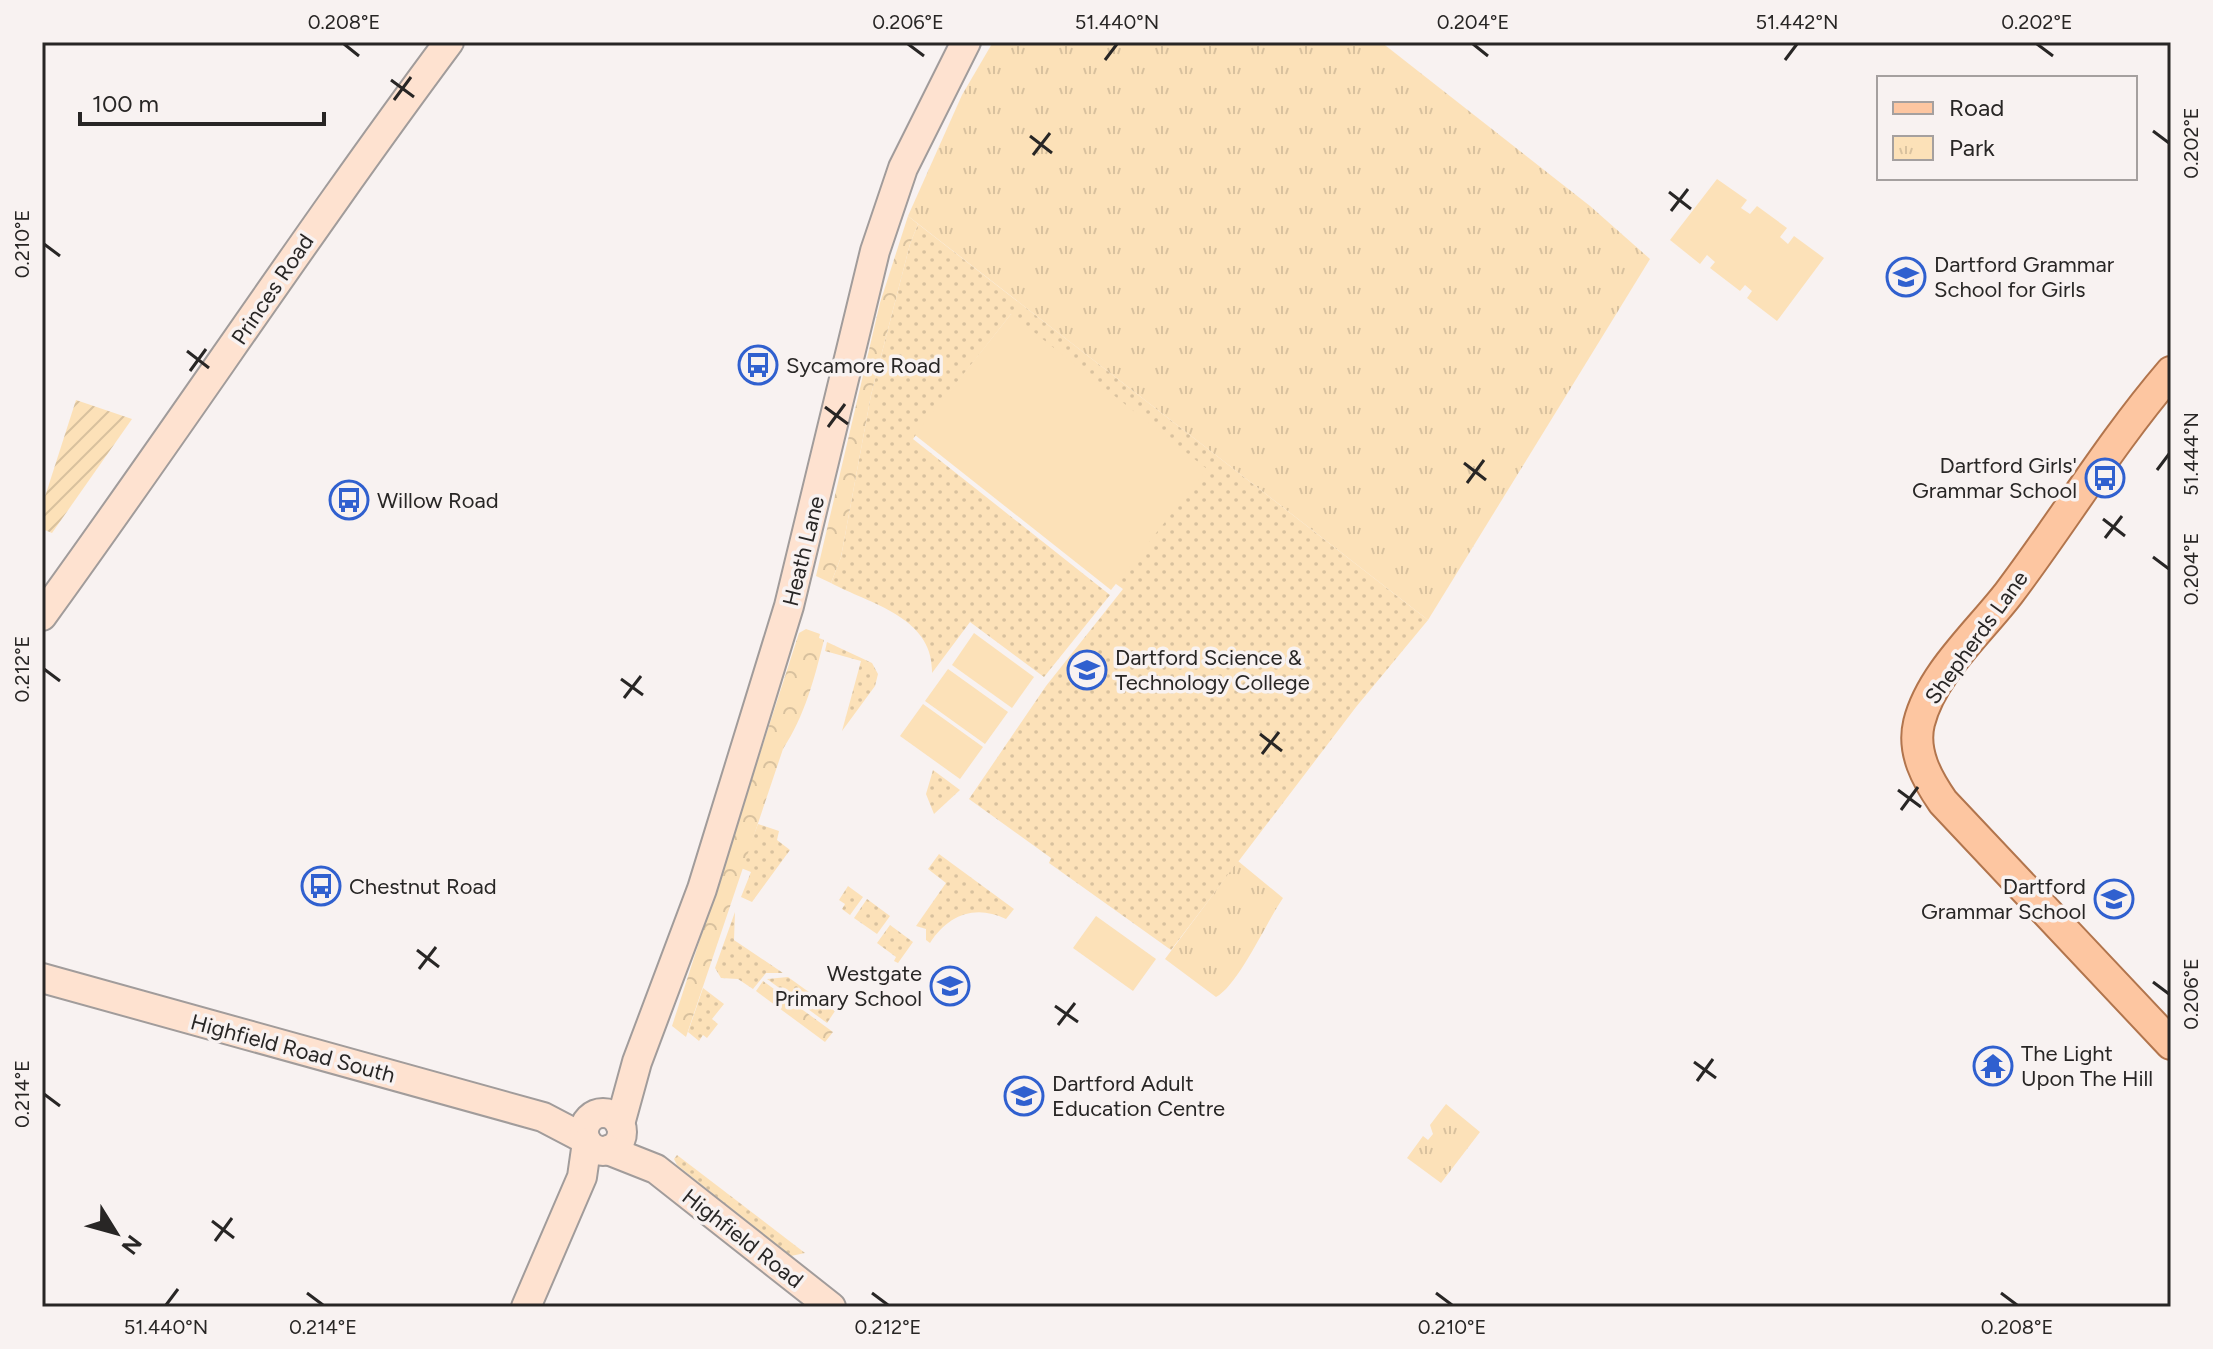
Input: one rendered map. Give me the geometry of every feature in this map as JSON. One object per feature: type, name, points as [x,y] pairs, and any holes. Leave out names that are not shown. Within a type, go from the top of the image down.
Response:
[{"type":"main road","name":"Shepherds Lane","points":[[2171,372],[2132,417],[2009,592],[1950,666],[1927,701],[1919,724],[1917,743],[1926,778],[1943,802],[2171,1044]]},
{"type":"street","name":"Princes Road","points":[[42,616],[142,478],[343,186],[449,42]]},
{"type":"street","name":"Heath Lane","points":[[526,1307],[582,1177],[637,1062],[694,914],[789,606],[875,251],[903,168],[966,42]]},
{"type":"street","name":"Highfield Road South","points":[[42,978],[602,1133]]},
{"type":"street","name":"Highfield Road","points":[[602,1133],[656,1169],[831,1307]]},
{"type":"green space","points":[[993,42],[1381,42],[1590,206],[1650,259],[1428,620],[908,216],[962,95]]},
{"type":"green space","points":[[1717,179],[1747,200],[1741,208],[1750,214],[1757,206],[1787,228],[1780,237],[1788,244],[1794,236],[1824,258],[1777,321],[1747,298],[1752,291],[1745,285],[1740,291],[1710,268],[1715,262],[1707,255],[1700,264],[1670,240]]},
{"type":"green space","points":[[908,216],[918,224],[910,244],[871,395],[841,557],[831,583],[816,576],[880,303]]},
{"type":"green space","points":[[918,224],[1428,620],[1356,707],[1171,950],[1049,863],[1051,858],[969,799],[1046,686],[1123,589],[1116,584],[1011,314],[913,439],[1110,595],[1044,677],[970,622],[932,673],[930,654],[923,638],[911,625],[881,606],[831,583],[841,557],[871,395],[910,244]]},
{"type":"green space","points":[[1011,314],[1207,469],[1111,590],[915,435]]},
{"type":"green space","points":[[76,400],[132,419],[52,533],[42,529],[42,506]]},
{"type":"green space","points":[[806,629],[820,634],[819,638],[824,640],[812,683],[803,710],[783,749],[686,1037],[672,1026],[799,633]]},
{"type":"green space","points":[[974,633],[1034,677],[1012,708],[952,665]]},
{"type":"green space","points":[[827,642],[872,663],[878,674],[875,686],[842,731],[861,661],[825,651]]},
{"type":"green space","points":[[948,669],[1008,712],[985,744],[925,701]]},
{"type":"green space","points":[[923,704],[983,747],[960,779],[900,736]]},
{"type":"green space","points":[[933,770],[960,790],[934,814],[926,794]]},
{"type":"green space","points":[[758,824],[779,831],[777,840],[790,850],[752,902],[741,897],[751,872],[741,868]]},
{"type":"green space","points":[[939,854],[1014,909],[1006,919],[984,912],[963,915],[945,925],[930,943],[926,940],[926,929],[916,926],[946,883],[928,869]]},
{"type":"green space","points":[[1238,861],[1283,898],[1243,967],[1225,991],[1216,997],[1165,959]]},
{"type":"green space","points":[[848,886],[863,897],[850,915],[842,909],[845,904],[839,900]]},
{"type":"green space","points":[[867,899],[890,916],[877,934],[854,918]]},
{"type":"green space","points":[[735,912],[734,940],[783,973],[766,973],[753,989],[738,979],[721,978],[715,968]]},
{"type":"green space","points":[[1096,916],[1156,959],[1133,991],[1073,948]]},
{"type":"green space","points":[[890,925],[913,942],[898,963],[894,961],[896,957],[877,943]]},
{"type":"green space","points":[[788,977],[835,1011],[827,1023],[767,979]]},
{"type":"green space","points":[[763,981],[833,1032],[825,1042],[756,991]]},
{"type":"green space","points":[[703,988],[724,1004],[712,1019],[718,1024],[707,1038],[703,1035],[699,1041],[688,1032]]},
{"type":"green space","points":[[1446,1104],[1480,1132],[1441,1183],[1407,1158],[1423,1136],[1428,1140],[1433,1134],[1430,1125]]},
{"type":"green space","points":[[677,1155],[805,1253],[791,1256],[677,1165],[674,1159]]},
{"type":"place","name":"Dartford Grammar School for Girls","points":[[1906,277]]},
{"type":"place","name":"Sycamore Road","points":[[758,365]]},
{"type":"place","name":"Dartford Girls' Grammar School","points":[[2105,478]]},
{"type":"place","name":"Willow Road","points":[[349,500]]},
{"type":"place","name":"Dartford Science & Technology College","points":[[1087,670]]},
{"type":"place","name":"Chestnut Road","points":[[321,886]]},
{"type":"place","name":"Dartford Grammar School","points":[[2114,899]]},
{"type":"place","name":"Westgate Primary School","points":[[950,986]]},
{"type":"place","name":"The Light Upon The Hill","points":[[1993,1066]]},
{"type":"place","name":"Dartford Adult Education Centre","points":[[1024,1096]]}]
